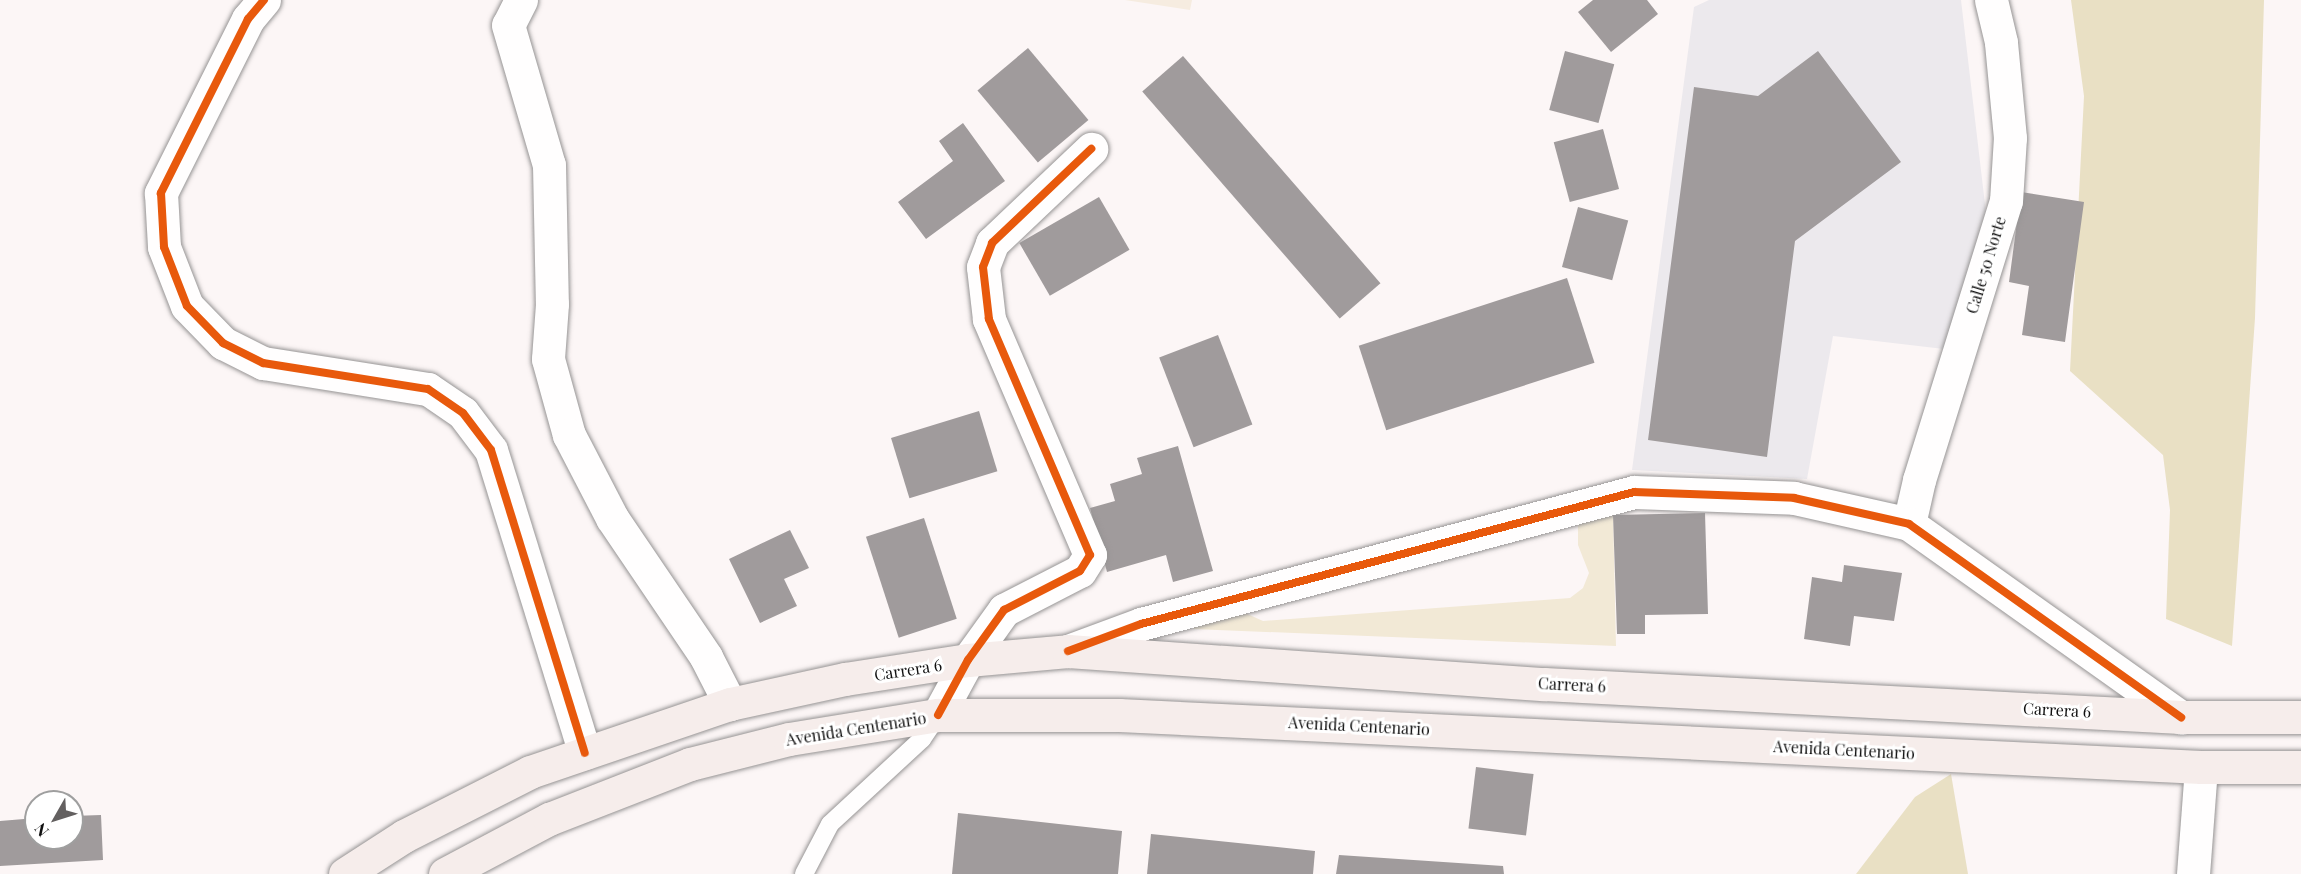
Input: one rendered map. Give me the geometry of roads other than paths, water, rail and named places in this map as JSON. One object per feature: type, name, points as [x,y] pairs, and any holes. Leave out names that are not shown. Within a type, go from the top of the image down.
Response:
[{"type":"main road","name":"Carrera 6","points":[[345,874],[404,836],[519,778],[730,704],[845,680],[968,660],[1068,651],[1544,684],[2181,717],[2301,717]]},
{"type":"main road","name":"Avenida Centenario","points":[[445,874],[549,819],[690,764],[789,739],[938,715],[1119,715],[2201,767],[2301,768]]},
{"type":"street","points":[[264,0],[248,19],[161,193],[164,247],[187,306],[223,343],[263,363],[428,389],[463,413],[491,450],[585,753]]},
{"type":"street","points":[[521,0],[508,25],[549,165],[552,304],[548,359],[569,435],[612,518],[705,657],[730,704]]},
{"type":"street","name":"Calle 50 Norte","points":[[1909,524],[1919,480],[2006,201],[2010,138],[2001,42],[1991,0]]},
{"type":"street","points":[[938,715],[968,660],[1010,605],[1080,571],[1090,555],[989,318],[983,267],[992,243],[1092,149]]},
{"type":"street","points":[[1068,651],[1141,624],[1634,492],[1794,498],[1909,524],[2181,717]]},
{"type":"street","points":[[2193,874],[2201,767]]},
{"type":"lane","points":[[804,874],[830,824],[922,739],[938,715]]}]
